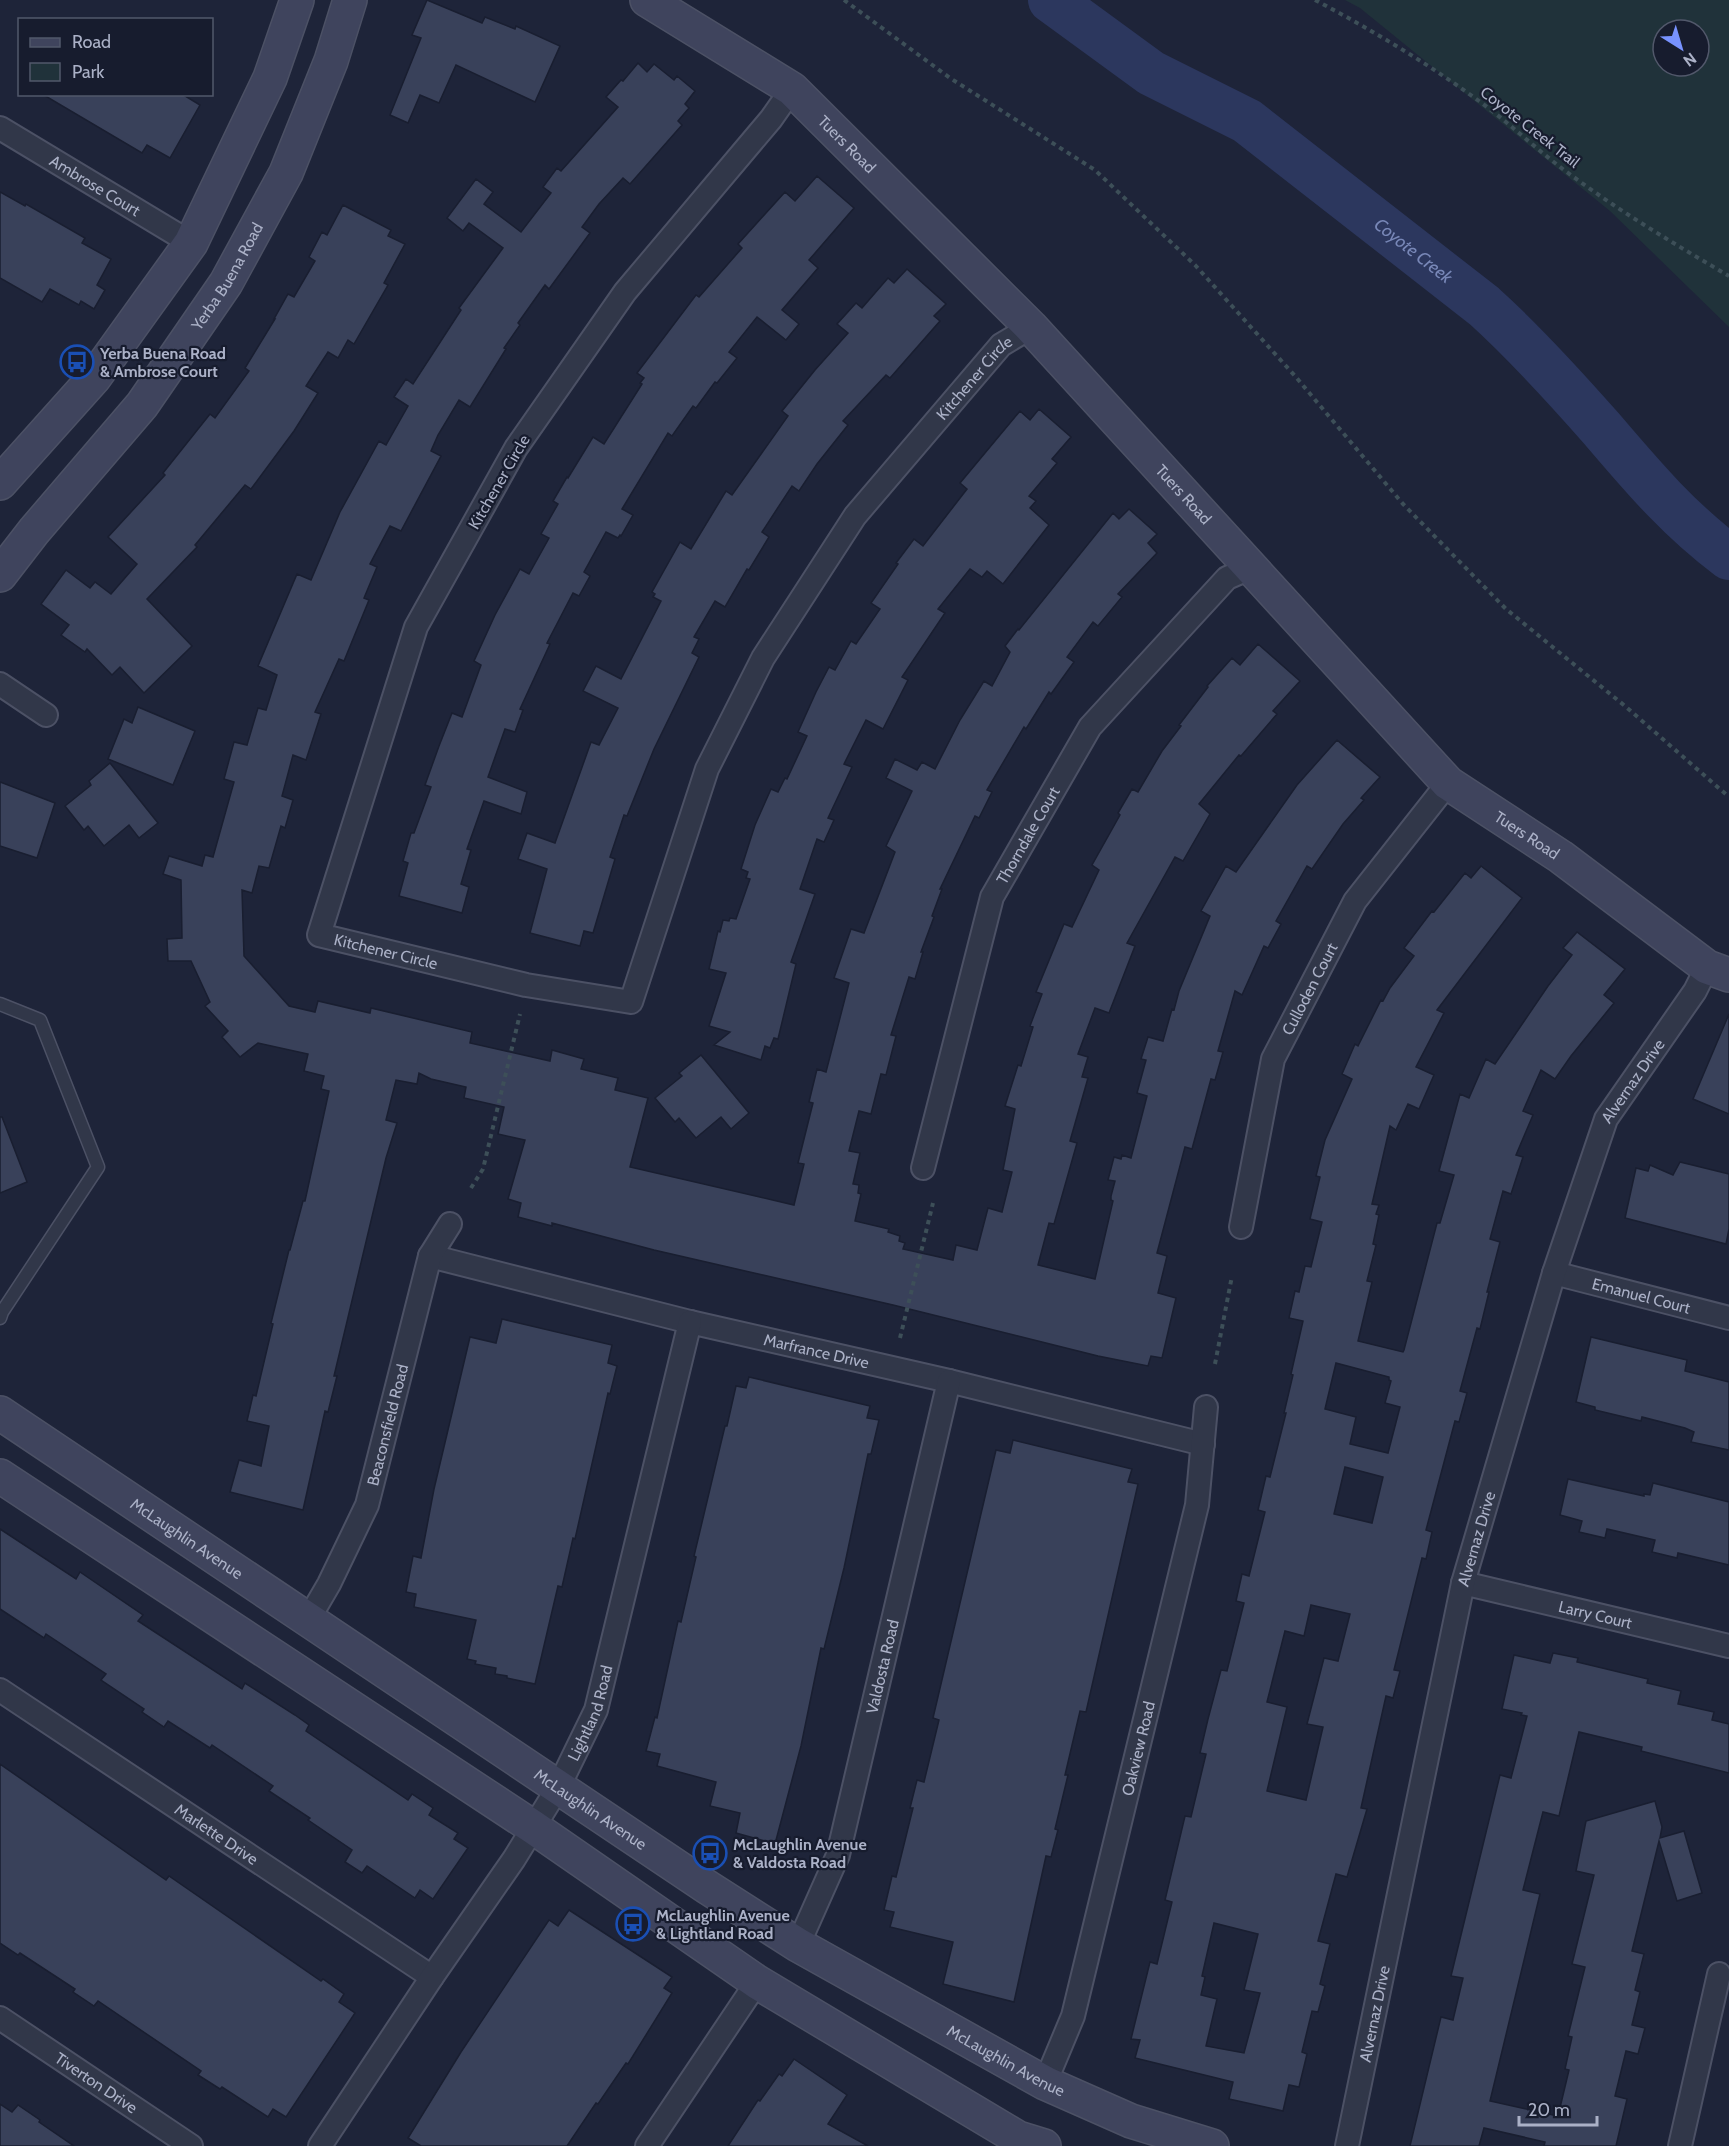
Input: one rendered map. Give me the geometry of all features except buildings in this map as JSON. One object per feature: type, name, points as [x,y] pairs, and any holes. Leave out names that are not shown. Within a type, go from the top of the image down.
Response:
[{"type":"main road","points":[[0,483],[94,378],[191,243],[270,78],[297,0]]},
{"type":"main road","name":"Yerba Buena Road","points":[[0,575],[34,531],[142,405],[226,283],[286,173],[331,61],[350,0]]},
{"type":"main road","name":"Tuers Road","points":[[647,0],[792,89],[1031,327],[1448,783],[1561,857],[1718,971]]},
{"type":"main road","name":"McLaughlin Avenue","points":[[0,1413],[707,1887],[798,1945],[1045,2083],[1131,2121],[1212,2146]]},
{"type":"main road","points":[[0,1476],[533,1827],[757,1982],[1026,2143]]},
{"type":"street","name":"Kitchener Circle","points":[[792,89],[771,119],[625,292],[516,448],[416,627],[319,935],[526,985],[631,1002],[708,769],[763,658],[855,516],[1001,345],[1031,327]]},
{"type":"street","name":"Ambrose Court","points":[[0,128],[191,243]]},
{"type":"street","name":"Thorndale Court","points":[[923,1168],[992,897],[1090,727],[1227,578],[1250,568]]},
{"type":"street","points":[[0,684],[46,714]]},
{"type":"street","name":"Culloden Court","points":[[1241,1227],[1273,1059],[1355,901],[1448,783]]},
{"type":"street","name":"Alvernaz Drive","points":[[1347,2146],[1463,1583],[1554,1273],[1606,1119],[1695,991],[1718,971]]},
{"type":"street","name":"Beaconsfield Road","points":[[308,1620],[329,1584],[366,1505],[430,1257],[450,1224]]},
{"type":"street","name":"Marfrance Drive","points":[[430,1257],[690,1322],[949,1381],[1203,1444]]},
{"type":"street","name":"Emanuel Court","points":[[1554,1273],[1729,1318]]},
{"type":"street","name":"Lightland Road","points":[[320,2146],[432,1977],[514,1859],[559,1786],[597,1710],[690,1322]]},
{"type":"street","name":"Valdosta Road","points":[[798,1945],[838,1855],[949,1381]]},
{"type":"street","name":"Oakview Road","points":[[1045,2083],[1073,2016],[1197,1505],[1206,1407]]},
{"type":"street","name":"Larry Court","points":[[1463,1583],[1729,1646]]},
{"type":"street","name":"Marlette Drive","points":[[0,1690],[432,1977]]},
{"type":"street","points":[[1680,2146],[1719,1974]]},
{"type":"street","points":[[647,2146],[757,1982]]},
{"type":"street","name":"Tiverton Drive","points":[[0,2018],[191,2146]]},
{"type":"lane","points":[[0,1005],[40,1020],[98,1167],[0,1318]]},
{"type":"path","points":[[844,0],[950,78],[1095,170],[1195,265],[1294,376],[1403,504],[1506,609],[1625,706],[1729,797]]},
{"type":"path","name":"Coyote Creek Trail","points":[[1315,0],[1349,18],[1479,101],[1573,177],[1656,233],[1729,276]]},
{"type":"path","points":[[471,1188],[483,1169],[520,1014]]},
{"type":"path","points":[[900,1338],[933,1203]]},
{"type":"path","points":[[1215,1364],[1232,1276]]},
{"type":"green space","points":[[1345,0],[1729,0],[1729,327],[1610,211],[1360,8]]},
{"type":"waterway","name":"Coyote Creek","points":[[1051,0],[1151,73],[1247,121],[1484,306],[1559,381],[1661,496],[1693,528],[1729,557]]},
{"type":"place","name":"Yerba Buena Road & Ambrose Court","points":[[77,362]]},
{"type":"place","name":"McLaughlin Avenue & Valdosta Road","points":[[710,1853]]},
{"type":"place","name":"McLaughlin Avenue & Lightland Road","points":[[633,1924]]}]
